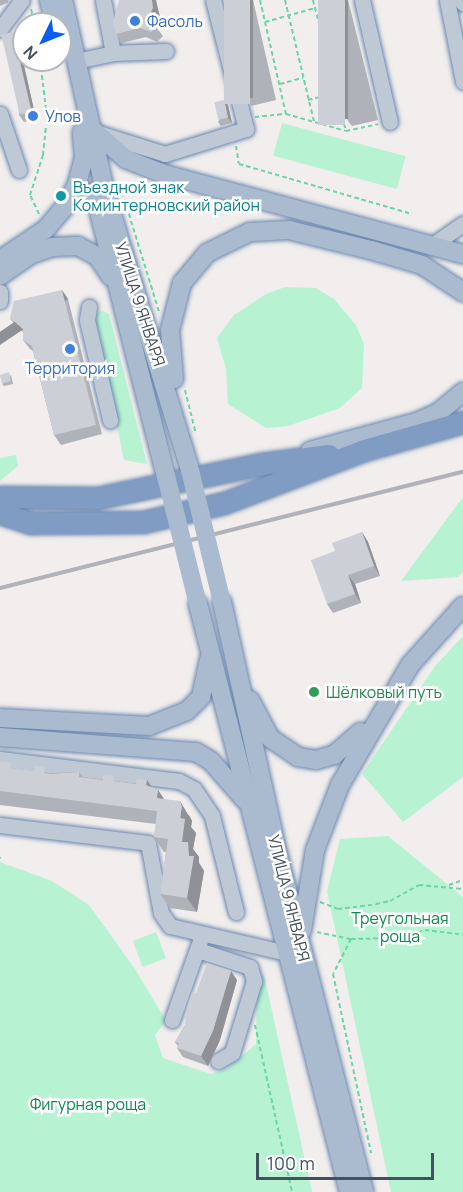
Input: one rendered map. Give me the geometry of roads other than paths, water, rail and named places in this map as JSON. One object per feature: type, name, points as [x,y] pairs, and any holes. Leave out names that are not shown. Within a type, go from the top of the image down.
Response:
[{"type":"highway","points":[[0,513],[31,522],[143,522],[224,503],[364,450],[463,422]]},
{"type":"highway","points":[[0,497],[97,498],[261,464],[364,450]]},
{"type":"main road","name":"УЛИЦА 9 ЯНВАРЯ","points":[[63,0],[88,132],[95,199],[115,299],[165,472],[251,809],[364,1192]]},
{"type":"main road","name":"УЛИЦА 9 ЯНВАРЯ","points":[[69,72],[189,466],[222,602],[294,951],[349,1192]]},
{"type":"main road","points":[[0,260],[46,229],[77,184],[88,132],[126,159],[164,174],[463,254]]},
{"type":"main road","points":[[184,448],[186,428],[169,348],[173,309],[182,283],[194,266],[227,241],[270,229],[313,235],[422,265],[463,292]]},
{"type":"main road","points":[[0,276],[32,254],[52,246],[78,246],[98,256],[115,299]]},
{"type":"main road","points":[[261,464],[417,422],[439,412],[463,392]]},
{"type":"main road","points":[[0,523],[31,522]]},
{"type":"main road","points":[[235,663],[264,730],[280,748],[308,760],[324,759],[349,746],[463,606]]},
{"type":"main road","points":[[0,718],[149,726],[173,719],[201,697],[210,671],[208,640]]},
{"type":"main road","points":[[294,951],[309,877],[324,820],[393,691]]},
{"type":"main road","points":[[0,737],[196,752],[229,779],[251,809]]},
{"type":"lane","points":[[0,30],[22,0]]},
{"type":"lane","points":[[103,0],[113,53]]},
{"type":"lane","points":[[88,132],[165,154],[246,129],[213,0]]},
{"type":"lane","points":[[362,0],[390,122]]},
{"type":"lane","points":[[447,0],[463,81]]},
{"type":"lane","points":[[76,61],[113,53],[166,51]]},
{"type":"lane","points":[[0,114],[19,170]]},
{"type":"lane","points":[[431,246],[463,224]]},
{"type":"lane","points":[[0,292],[0,301]]},
{"type":"lane","points":[[89,307],[87,320],[110,420]]},
{"type":"lane","points":[[0,759],[179,781],[194,789],[212,816],[236,912]]},
{"type":"lane","points":[[0,825],[148,843],[160,913],[170,926],[294,951]]},
{"type":"lane","points":[[172,1020],[198,950],[202,932]]},
{"type":"lane","points":[[198,950],[250,967],[254,981],[232,1053],[218,1061]]},
{"type":"railway","points":[[0,588],[463,472]]},
{"type":"place","name":"Фасоль","points":[[135,21]]},
{"type":"place","name":"Улов","points":[[33,116]]},
{"type":"place","name":"Въездной знак Коминтерновский район","points":[[61,196]]},
{"type":"place","name":"Территория","points":[[70,349]]},
{"type":"place","name":"Шёлковый путь","points":[[314,692]]},
{"type":"park label","name":"Треугольная роща","points":[[400,927]]},
{"type":"park label","name":"Фигурная роща","points":[[88,1104]]}]
